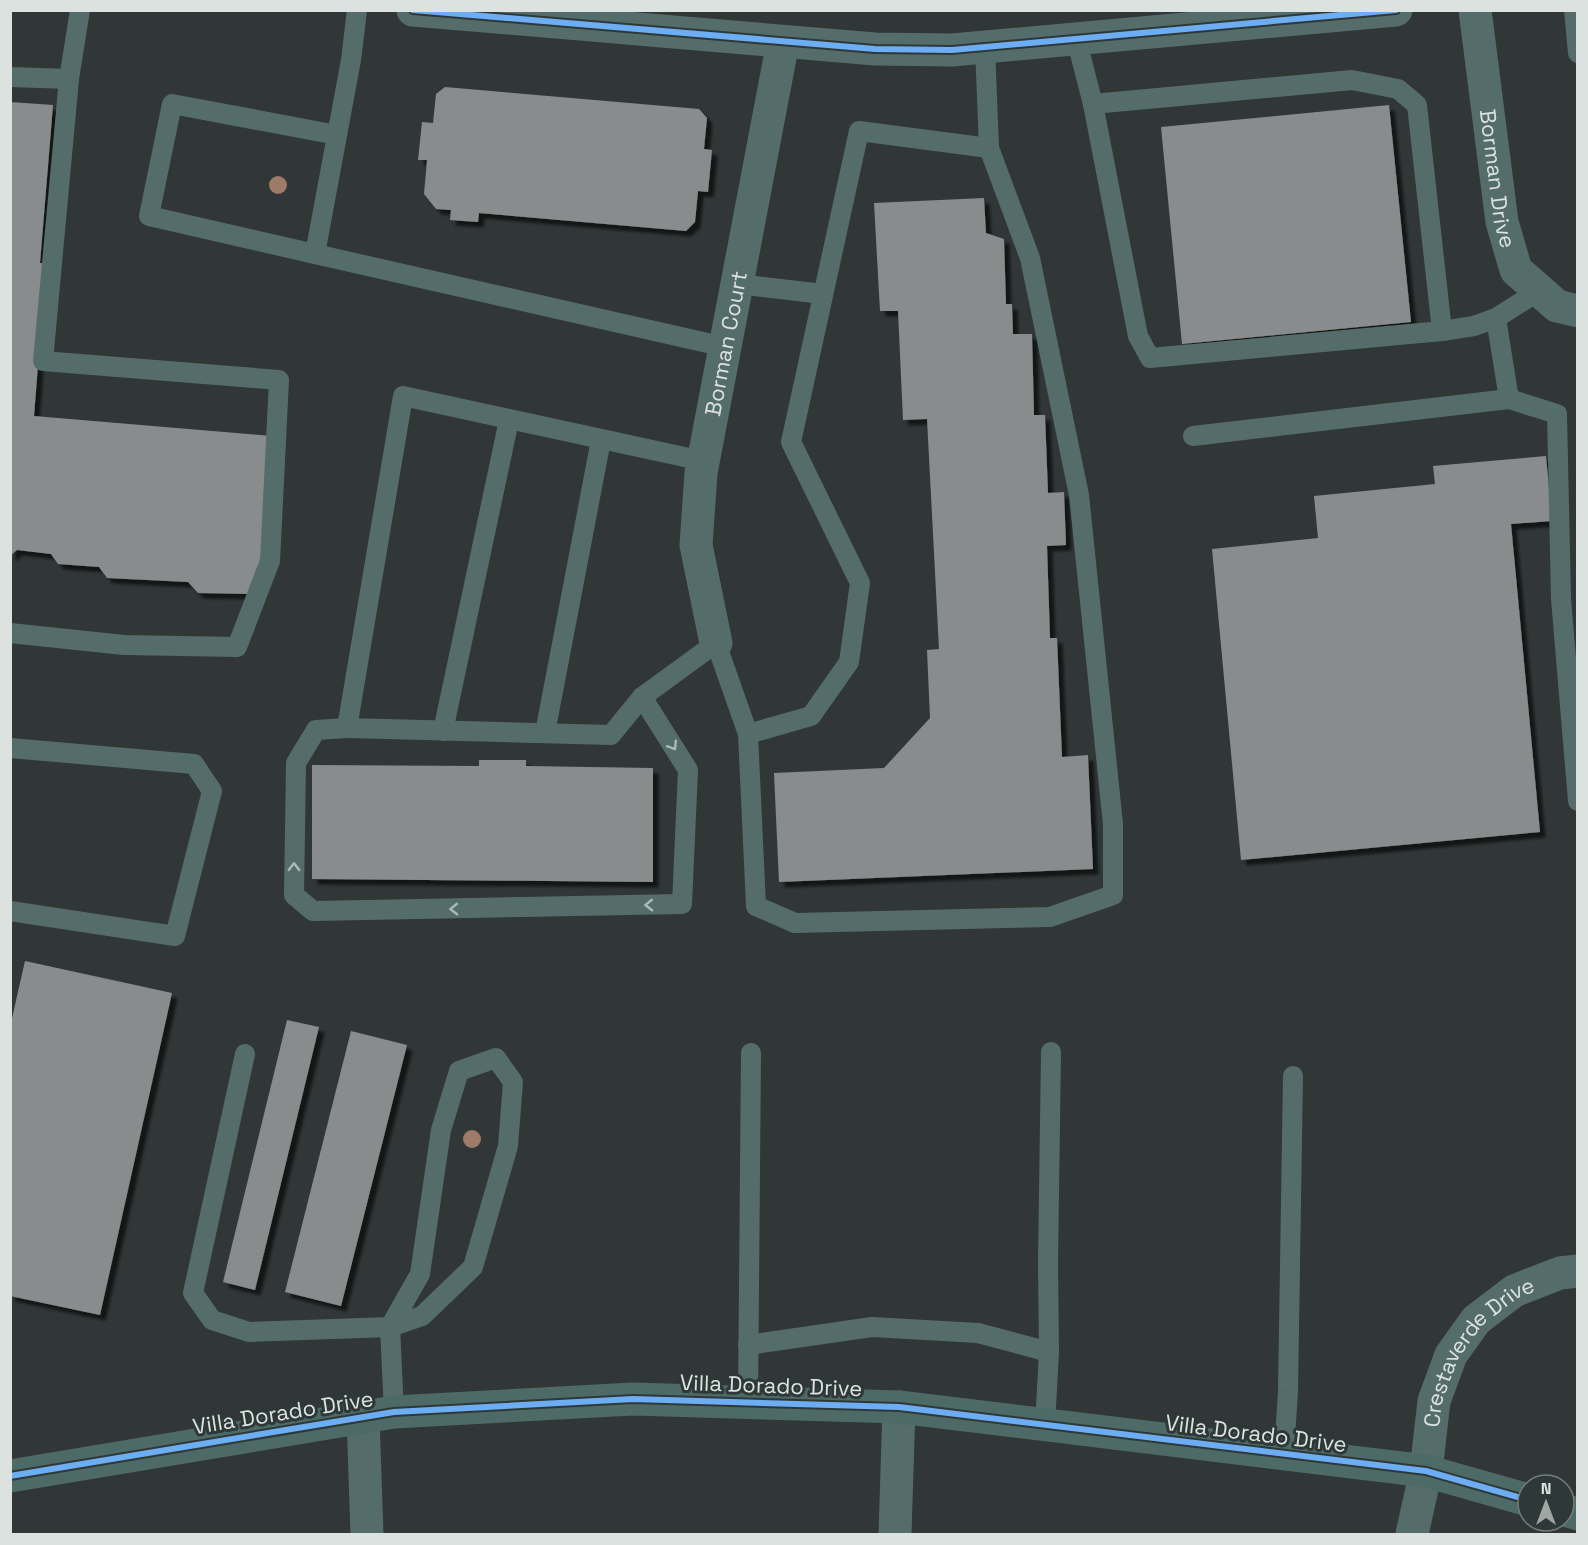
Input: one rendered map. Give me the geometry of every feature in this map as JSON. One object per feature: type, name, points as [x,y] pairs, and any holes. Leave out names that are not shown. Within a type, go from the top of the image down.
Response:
[{"type":"street","points":[[413,10],[886,50],[952,50],[1396,10]]},
{"type":"street","name":"Borman Drive","points":[[1475,10],[1502,222],[1516,270],[1557,306],[1578,311]]},
{"type":"street","name":"Borman Court","points":[[716,643],[696,545],[702,461],[783,42]]},
{"type":"street","name":"Crestaverde Drive","points":[[1426,1471],[1434,1401],[1451,1355],[1476,1320],[1514,1291],[1560,1273],[1578,1271]]},
{"type":"street","name":"Villa Dorado Drive","points":[[10,1476],[379,1415],[633,1399],[899,1407],[1426,1471],[1516,1497]]},
{"type":"street","points":[[895,1534],[899,1407]]},
{"type":"street","points":[[367,1534],[379,1415]]},
{"type":"street","points":[[1412,1534],[1426,1471]]},
{"type":"lane","points":[[10,633],[124,645],[237,647],[270,561],[279,380],[43,361],[69,79],[80,10]]},
{"type":"lane","points":[[315,254],[351,60],[357,10]]},
{"type":"lane","points":[[1574,10],[1578,53]]},
{"type":"lane","points":[[1076,38],[1093,104],[1138,336],[1150,358],[1442,331],[1474,326],[1496,318],[1539,291]]},
{"type":"lane","points":[[642,696],[688,770],[682,904],[313,911],[294,895],[296,764],[316,730],[347,728],[611,735],[642,696],[716,643],[748,734],[756,906],[795,923],[1050,917],[1113,895],[1113,824],[1078,495],[1030,258],[989,148],[985,47]]},
{"type":"lane","points":[[10,77],[69,79]]},
{"type":"lane","points":[[1093,104],[1352,80],[1398,88],[1417,105],[1442,331]]},
{"type":"lane","points":[[337,135],[172,104],[149,216],[725,347]]},
{"type":"lane","points":[[748,734],[811,716],[849,662],[860,583],[791,442],[859,131],[989,148]]},
{"type":"lane","points":[[737,284],[823,294]]},
{"type":"lane","points":[[1496,318],[1509,399]]},
{"type":"lane","points":[[347,728],[402,396],[702,461]]},
{"type":"lane","points":[[1193,436],[1509,399],[1557,414],[1561,599],[1578,801]]},
{"type":"lane","points":[[443,731],[509,420]]},
{"type":"lane","points":[[545,734],[601,440]]},
{"type":"lane","points":[[10,748],[194,764],[212,791],[175,936],[10,911]]},
{"type":"lane","points":[[1045,1425],[1049,1352],[1051,1052]]},
{"type":"lane","points":[[748,1403],[751,1053]]},
{"type":"lane","points":[[245,1054],[193,1293],[212,1320],[249,1332],[390,1327],[422,1316],[473,1267],[508,1146],[513,1082],[496,1058],[459,1071],[441,1130],[420,1274],[390,1327],[379,1415]]},
{"type":"lane","points":[[1284,1455],[1288,1390],[1293,1076]]},
{"type":"lane","points":[[748,1346],[872,1327],[978,1333],[1049,1352]]},
{"type":"building","points":[[445,87],[699,109],[707,118],[704,149],[712,150],[708,192],[698,191],[695,222],[686,231],[479,213],[478,222],[450,220],[451,210],[436,209],[424,194],[427,160],[418,160],[422,122],[433,123],[436,94]]},
{"type":"building","points":[[10,102],[53,105],[40,263],[46,263],[34,416],[272,436],[261,565],[250,594],[198,593],[188,582],[107,578],[99,567],[58,564],[51,554],[17,550],[10,556]]},
{"type":"building","points":[[1389,105],[1411,322],[1182,344],[1161,127]]},
{"type":"building","points":[[984,198],[986,233],[1004,239],[1006,304],[1012,304],[1013,334],[1032,334],[1034,415],[1045,415],[1048,493],[1064,492],[1066,545],[1047,546],[1050,638],[1057,638],[1062,757],[1088,755],[1093,869],[779,882],[774,773],[884,768],[930,718],[927,650],[939,649],[927,419],[903,420],[898,311],[880,311],[874,203]]},
{"type":"building","points":[[1546,456],[1552,521],[1511,524],[1540,832],[1241,860],[1212,549],[1318,538],[1314,496],[1435,484],[1433,466]]},
{"type":"building","points":[[479,760],[526,760],[526,766],[653,768],[653,882],[312,879],[312,765],[479,766]]},
{"type":"building","points":[[25,961],[172,993],[100,1315],[10,1296],[10,1027]]},
{"type":"building","points":[[287,1020],[319,1027],[255,1290],[223,1282]]},
{"type":"building","points":[[351,1031],[407,1045],[341,1306],[285,1292]]},
{"type":"cycle path","points":[[413,10],[875,49],[952,50],[1396,10]]},
{"type":"cycle path","points":[[10,1476],[394,1412],[633,1399],[899,1407],[1426,1471],[1516,1497]]}]
